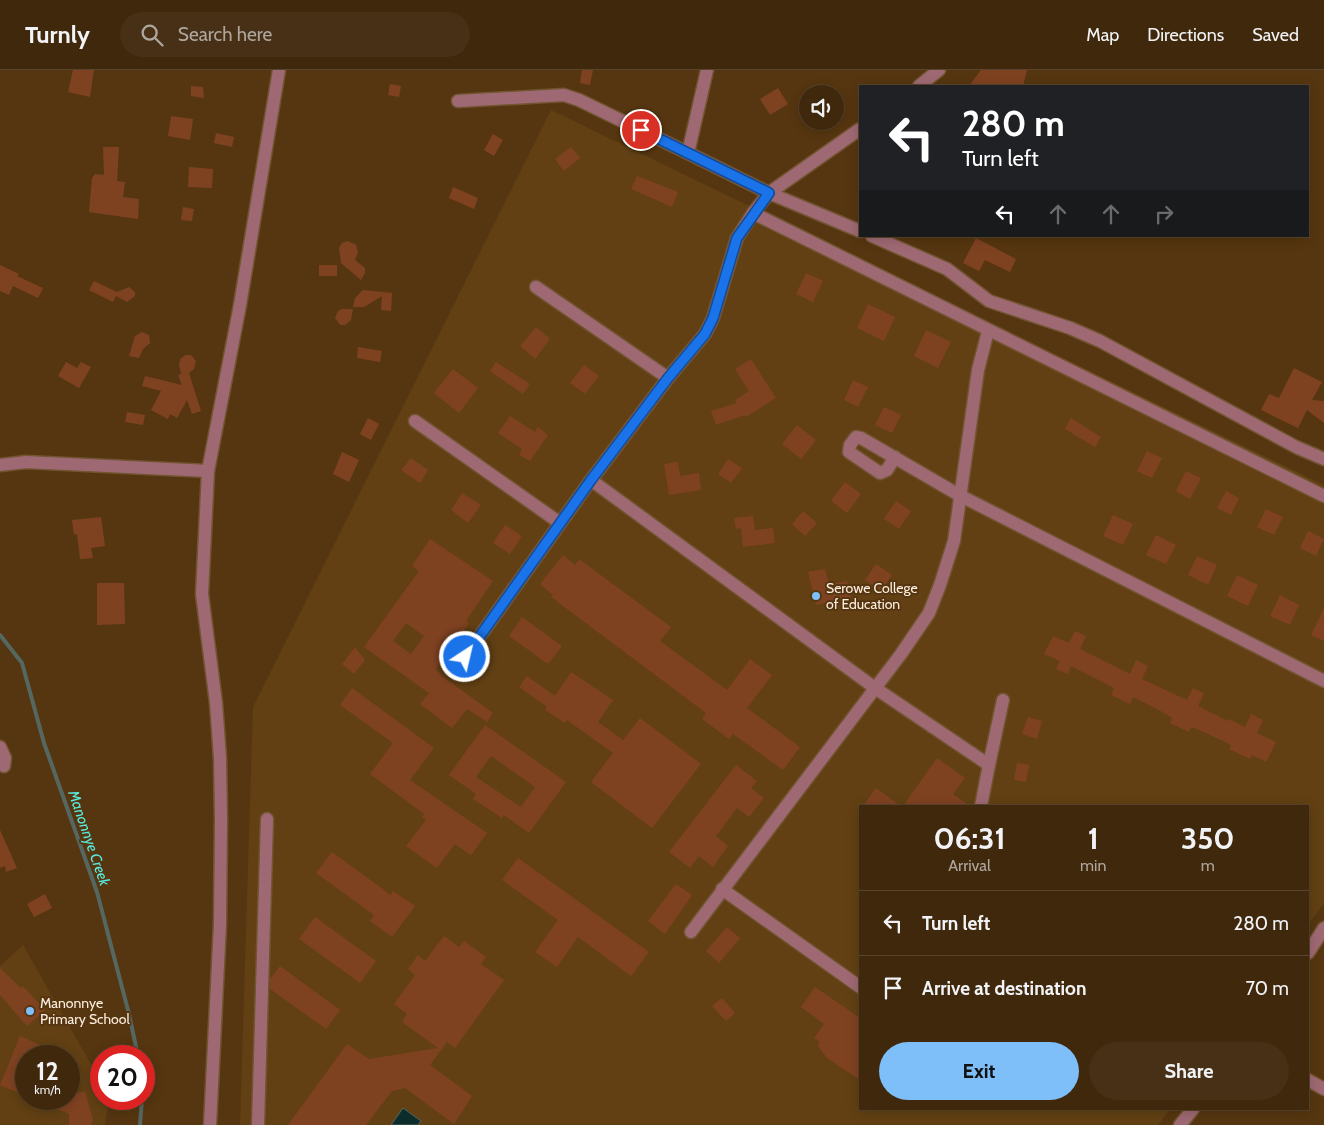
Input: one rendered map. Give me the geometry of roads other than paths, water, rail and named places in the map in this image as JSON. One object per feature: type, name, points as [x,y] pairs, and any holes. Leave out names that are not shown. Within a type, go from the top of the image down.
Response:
[{"type":"street","points":[[210,1125],[220,924],[221,820],[220,758],[216,703],[202,594],[208,471],[240,305],[279,70]]},
{"type":"street","points":[[688,153],[708,70]]},
{"type":"street","points":[[919,85],[938,70]]},
{"type":"street","points":[[458,101],[564,95],[578,100],[769,193],[859,231]]},
{"type":"street","points":[[465,657],[591,480],[668,378],[705,334],[710,324],[737,238],[753,213],[769,193],[859,130]]},
{"type":"street","points":[[753,213],[1324,496]]},
{"type":"street","points":[[874,237],[947,269],[989,301],[1070,328],[1100,341],[1296,447],[1324,459]]},
{"type":"street","points":[[536,287],[668,378]]},
{"type":"street","points":[[692,932],[722,889],[875,688],[928,613],[940,586],[954,541],[978,370],[988,331]]},
{"type":"street","points":[[415,422],[560,523]]},
{"type":"street","points":[[895,457],[959,495],[1324,681]]},
{"type":"street","points":[[0,465],[26,462],[208,471]]},
{"type":"street","points":[[591,480],[875,688],[989,765]]},
{"type":"street","points":[[981,805],[1003,700]]},
{"type":"street","points":[[0,747],[5,758],[4,766]]},
{"type":"street","points":[[258,1125],[267,819]]},
{"type":"street","points":[[722,889],[859,986]]},
{"type":"street","points":[[1309,951],[1324,928]]},
{"type":"street","points":[[1309,1081],[1324,1089]]},
{"type":"street","points":[[1180,1125],[1192,1110]]},
{"type":"water","points":[[403,1108],[421,1121],[418,1125],[391,1125]]},
{"type":"waterway","name":"Manonnye Creek","points":[[0,635],[22,663],[44,743],[97,892],[136,1045]]},
{"type":"waterway","name":"Manonnye Creek","points":[[140,1125],[141,1110]]},
{"type":"place","name":"Serowe College of Education","points":[[816,596]]},
{"type":"place","name":"Manonnye Primary School","points":[[30,1011]]}]
